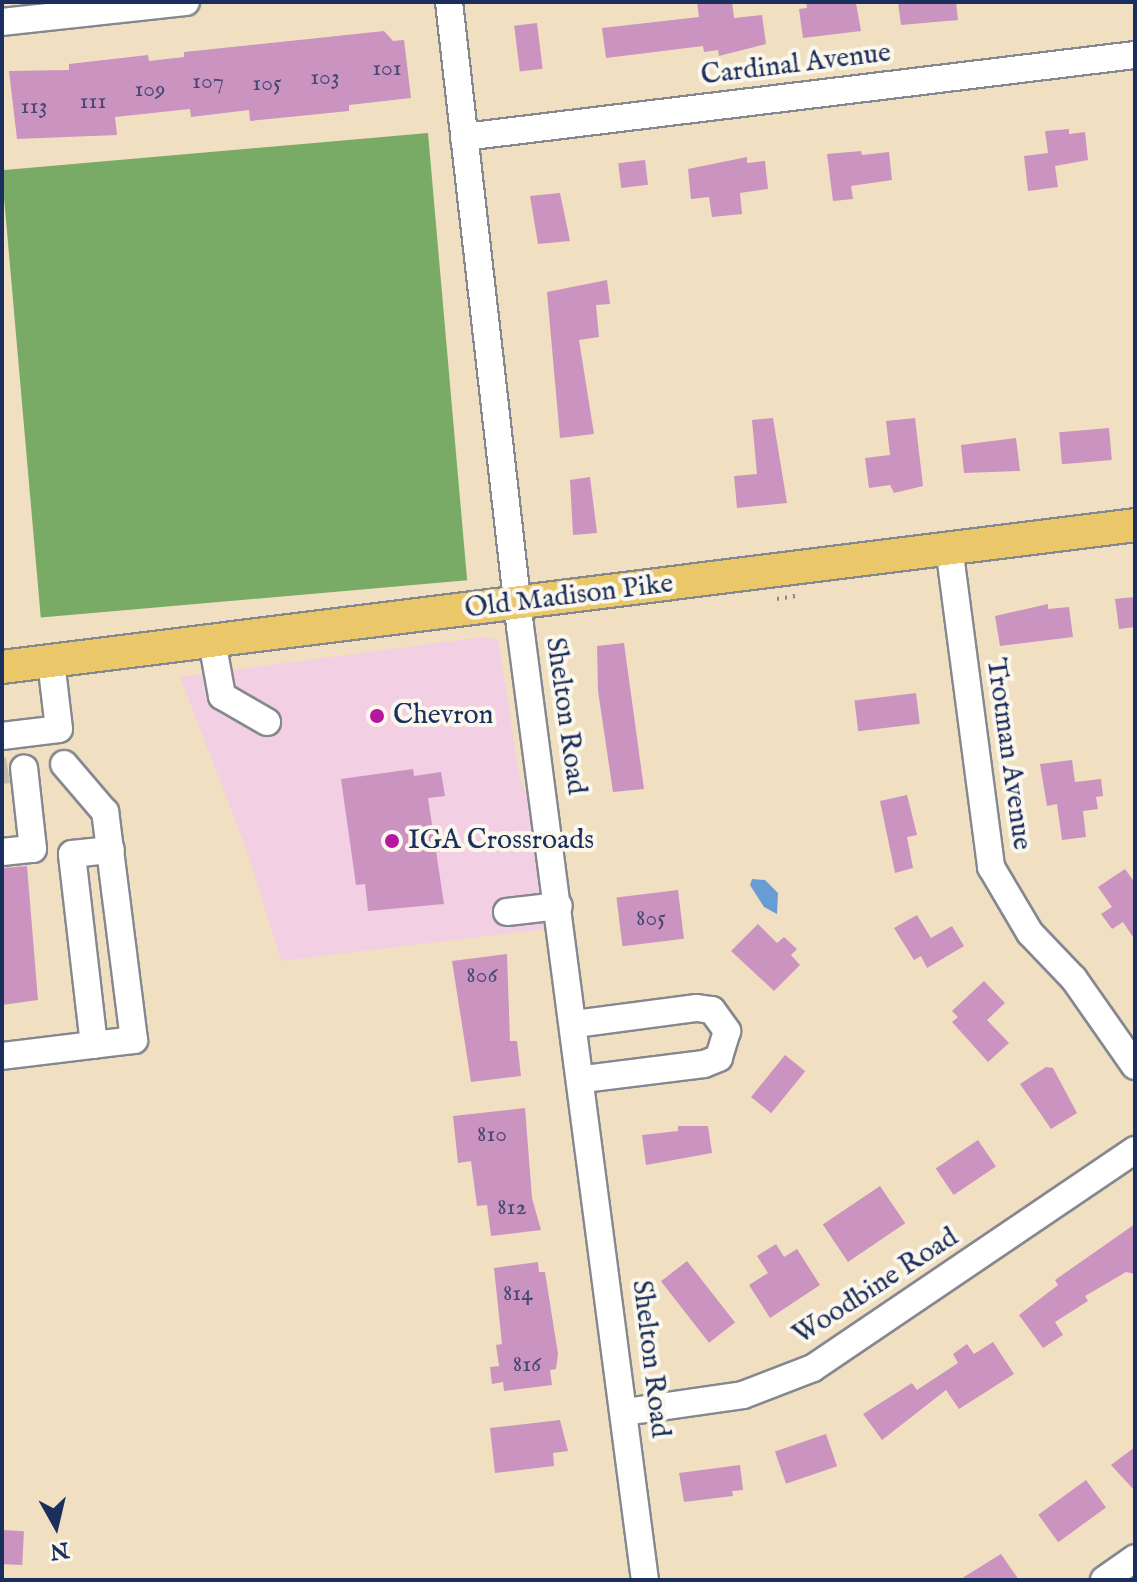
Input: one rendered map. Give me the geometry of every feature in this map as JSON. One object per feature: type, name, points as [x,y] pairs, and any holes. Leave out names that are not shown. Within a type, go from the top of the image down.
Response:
[{"type":"main road","name":"Old Madison Pike","points":[[2,667],[1135,525]]},
{"type":"street","points":[[2,22],[186,2]]},
{"type":"street","name":"Shelton Road","points":[[449,2],[518,604],[583,1079],[645,1580]]},
{"type":"street","name":"Cardinal Avenue","points":[[464,137],[1135,55]]},
{"type":"street","name":"Trotman Avenue","points":[[949,547],[991,867],[1030,933],[1074,979],[1135,1066]]},
{"type":"street","points":[[212,641],[222,696],[267,722]]},
{"type":"street","points":[[2,1056],[134,1040],[105,812],[64,764],[51,661]]},
{"type":"street","points":[[2,736],[59,729]]},
{"type":"street","points":[[2,852],[33,849],[16,769],[64,764]]},
{"type":"street","points":[[94,1045],[72,854],[111,850]]},
{"type":"street","points":[[507,912],[559,906]]},
{"type":"street","points":[[575,1024],[697,1008],[712,1010],[727,1031],[727,1046],[719,1058],[704,1064],[583,1079]]},
{"type":"street","name":"Woodbine Road","points":[[625,1412],[743,1395],[813,1368],[1135,1150]]},
{"type":"street","points":[[1104,1580],[1135,1558]]},
{"type":"shaded area","points":[[482,637],[498,640],[520,779],[537,820],[554,928],[281,961],[247,851],[180,677]]},
{"type":"green space","points":[[428,133],[467,580],[41,618],[2,170]]},
{"type":"water","points":[[752,879],[765,880],[778,893],[777,914],[764,907],[750,885]]},
{"type":"building","points":[[697,2],[732,2],[734,18],[762,15],[766,44],[719,56],[718,50],[704,52],[703,46],[606,58],[602,28],[699,17]]},
{"type":"building","points":[[806,2],[856,3],[861,31],[803,38],[799,9],[807,8]]},
{"type":"building","points":[[898,2],[956,2],[958,20],[901,25]]},
{"type":"building","points":[[537,23],[543,69],[520,71],[514,26]]},
{"type":"building","points":[[384,31],[393,41],[404,40],[411,98],[349,105],[349,111],[250,121],[249,110],[191,117],[190,109],[115,117],[117,135],[17,139],[9,71],[69,70],[69,64],[148,55],[149,61],[184,57],[184,52]]},
{"type":"building","points":[[1069,129],[1069,134],[1085,132],[1088,160],[1055,166],[1058,187],[1028,191],[1024,156],[1048,153],[1045,131]]},
{"type":"building","points":[[861,151],[862,155],[889,152],[892,180],[851,186],[853,199],[833,201],[827,154]]},
{"type":"building","points":[[747,157],[747,163],[765,161],[768,189],[740,193],[742,214],[712,217],[709,197],[691,199],[688,169]]},
{"type":"building","points":[[645,160],[648,185],[621,188],[618,163]]},
{"type":"building","points":[[560,193],[570,241],[538,244],[530,196]]},
{"type":"building","points":[[607,280],[610,304],[596,305],[599,337],[579,340],[594,434],[560,438],[547,292]]},
{"type":"building","points":[[773,418],[787,503],[737,508],[734,476],[757,474],[752,420]]},
{"type":"building","points":[[915,418],[923,486],[894,493],[890,485],[869,488],[865,458],[890,455],[886,421]]},
{"type":"building","points":[[1109,428],[1112,460],[1062,464],[1059,432]]},
{"type":"building","points":[[1016,438],[1020,471],[964,473],[961,445]]},
{"type":"building","points":[[590,477],[597,533],[573,535],[570,480]]},
{"type":"building","points":[[1135,597],[1135,627],[1119,629],[1115,599]]},
{"type":"building","points":[[1048,604],[1048,609],[1069,607],[1073,637],[1000,646],[995,616]]},
{"type":"building","points":[[624,643],[644,789],[613,792],[598,691],[597,646]]},
{"type":"building","points":[[916,693],[920,724],[858,731],[854,701]]},
{"type":"building","points":[[1072,760],[1075,782],[1101,779],[1103,796],[1096,797],[1098,809],[1083,811],[1086,837],[1062,840],[1057,804],[1047,806],[1040,764]]},
{"type":"building","name":"IGA Crossroads","points":[[413,769],[414,776],[441,772],[445,796],[428,798],[444,904],[368,911],[365,884],[356,885],[341,779]]},
{"type":"building","points":[[907,795],[917,835],[907,837],[913,868],[895,873],[880,801]]},
{"type":"building","points":[[27,866],[38,1000],[2,1005],[2,868]]},
{"type":"building","points":[[1125,869],[1135,883],[1135,940],[1123,922],[1112,929],[1101,914],[1112,907],[1098,887]]},
{"type":"building","points":[[678,890],[684,939],[622,946],[616,898]]},
{"type":"building","points":[[917,915],[931,938],[952,926],[964,946],[927,968],[921,956],[914,960],[894,928]]},
{"type":"building","points":[[758,924],[777,943],[784,937],[797,949],[791,955],[800,965],[774,991],[731,951]]},
{"type":"building","points":[[507,954],[510,1041],[517,1041],[521,1076],[471,1082],[452,961]]},
{"type":"building","points":[[984,981],[1005,1003],[987,1020],[1009,1043],[988,1062],[952,1022],[958,1017],[952,1011]]},
{"type":"building","points":[[785,1055],[805,1071],[771,1113],[751,1097]]},
{"type":"building","points":[[1046,1067],[1053,1068],[1077,1113],[1051,1129],[1020,1084]]},
{"type":"building","points":[[525,1108],[532,1198],[541,1230],[491,1236],[487,1205],[477,1206],[471,1161],[458,1163],[453,1116]]},
{"type":"building","points":[[678,1126],[708,1126],[712,1153],[646,1165],[642,1135],[678,1131]]},
{"type":"building","points":[[978,1140],[996,1167],[954,1195],[936,1169]]},
{"type":"building","points":[[880,1186],[905,1223],[848,1262],[823,1225]]},
{"type":"building","points":[[1135,1224],[1135,1274],[1126,1272],[1085,1296],[1088,1301],[1055,1322],[1063,1335],[1043,1348],[1019,1315],[1058,1285],[1055,1280]]},
{"type":"building","points":[[776,1244],[784,1257],[797,1249],[820,1285],[770,1318],[749,1285],[768,1273],[757,1256]]},
{"type":"building","points":[[687,1261],[735,1322],[709,1343],[661,1281]]},
{"type":"building","points":[[538,1262],[539,1272],[545,1272],[558,1354],[556,1369],[550,1370],[552,1385],[504,1391],[503,1382],[492,1384],[490,1367],[499,1366],[496,1345],[502,1344],[494,1268]]},
{"type":"building","points":[[993,1342],[1014,1374],[959,1409],[946,1390],[882,1440],[863,1414],[912,1383],[917,1390],[958,1363],[953,1354],[967,1344],[974,1354]]},
{"type":"building","points":[[560,1420],[568,1451],[553,1453],[554,1466],[495,1473],[490,1428]]},
{"type":"building","points":[[826,1434],[837,1466],[786,1484],[775,1452]]},
{"type":"building","points":[[1135,1447],[1135,1491],[1111,1465]]},
{"type":"building","points":[[740,1465],[743,1490],[732,1491],[733,1496],[684,1502],[679,1473]]},
{"type":"building","points":[[1086,1480],[1106,1508],[1058,1542],[1038,1515]]},
{"type":"building","points":[[2,1530],[24,1531],[22,1565],[2,1564]]},
{"type":"building","points":[[1001,1554],[1019,1580],[959,1580]]},
{"type":"tunnel","points":[[2,771],[8,770]]},
{"type":"place","name":"Chevron","points":[[377,716]]},
{"type":"place","name":"IGA Crossroads","points":[[392,841]]}]
